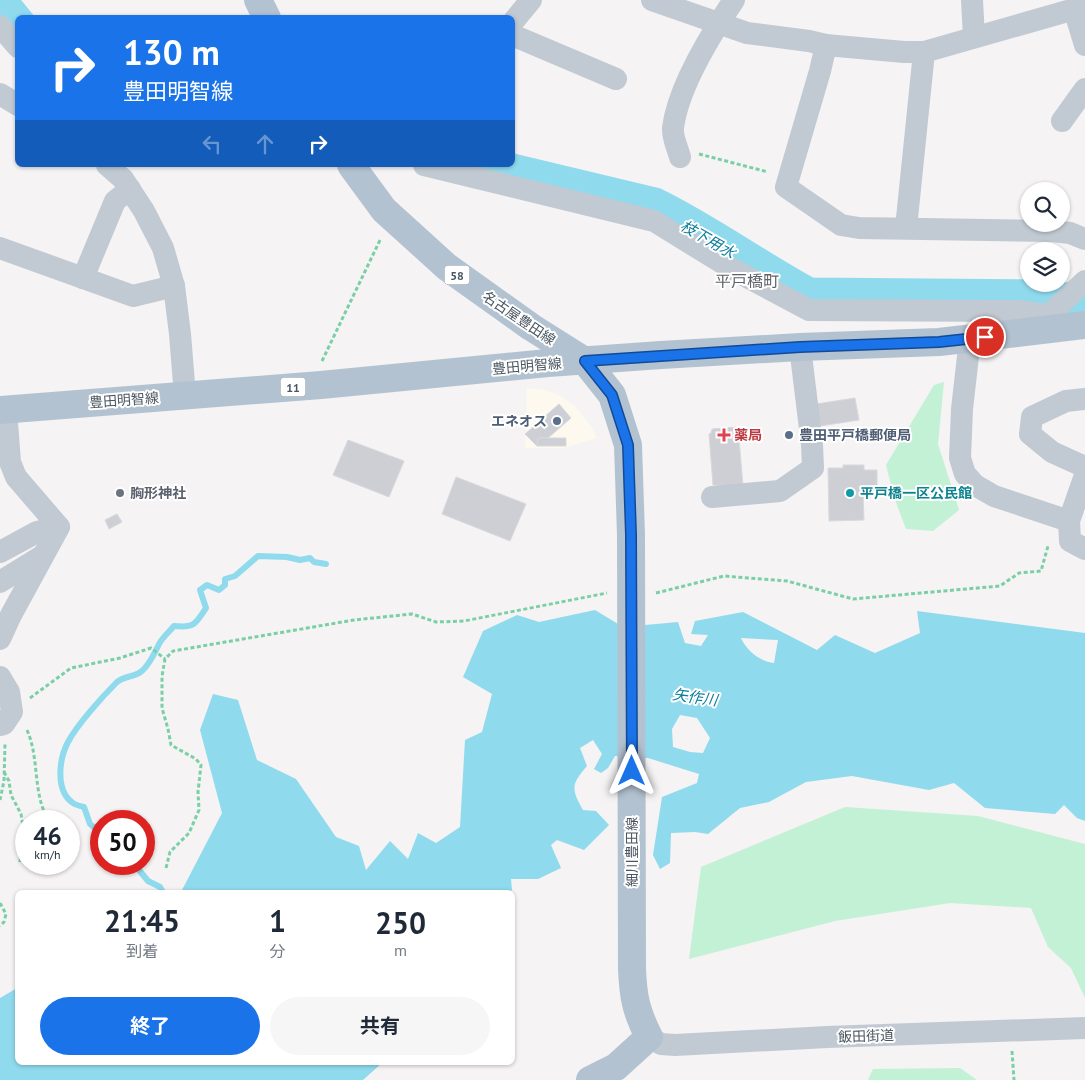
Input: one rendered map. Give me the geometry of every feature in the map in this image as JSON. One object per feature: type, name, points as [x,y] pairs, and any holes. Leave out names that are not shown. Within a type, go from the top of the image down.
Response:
[{"type":"main road","points":[[258,0],[266,15]]},
{"type":"main road","name":"名古屋豊田線","points":[[352,167],[384,210],[447,268],[531,327],[585,361]]},
{"type":"main road","name":"豊田明智線","points":[[3,410],[321,385],[585,361],[800,347],[939,342],[970,339],[1049,319],[1085,325]]},
{"type":"main road","name":"細川豊田線","points":[[585,361],[612,395],[628,445],[631,535],[632,968],[633,995],[639,1018],[649,1037]]},
{"type":"main road","points":[[590,1080],[616,1067],[649,1037]]},
{"type":"street","points":[[515,19],[531,0]]},
{"type":"street","points":[[652,0],[747,33],[826,45],[904,52],[924,52],[1080,7],[1085,44]]},
{"type":"street","points":[[680,155],[673,129],[682,94],[696,62],[734,0]]},
{"type":"street","points":[[972,0],[974,37]]},
{"type":"street","points":[[0,26],[15,44]]},
{"type":"street","points":[[515,36],[616,79]]},
{"type":"street","points":[[826,45],[786,187],[841,225],[859,228],[1052,231],[1070,233],[1085,239]]},
{"type":"street","points":[[906,228],[924,52]]},
{"type":"street","points":[[1062,120],[1085,89]]},
{"type":"street","points":[[0,94],[15,103]]},
{"type":"street","points":[[109,167],[123,179],[130,189],[163,248],[174,286],[185,396]]},
{"type":"street","points":[[432,167],[654,221],[732,269],[809,310],[1018,311],[1049,319],[1081,285]]},
{"type":"street","points":[[83,278],[115,201],[130,189]]},
{"type":"street","points":[[0,248],[133,296],[174,286]]},
{"type":"street","points":[[970,339],[962,410],[960,458],[966,474],[975,485],[994,496],[1069,521]]},
{"type":"street","points":[[712,497],[780,491],[813,468],[800,347]]},
{"type":"street","points":[[1085,399],[1066,400],[1032,417],[1030,434],[1052,452],[1085,467]]},
{"type":"street","points":[[3,410],[10,462],[16,477],[59,527]]},
{"type":"street","points":[[1085,476],[1069,521],[1070,541],[1085,549]]},
{"type":"street","points":[[0,552],[37,532],[59,527]]},
{"type":"street","points":[[0,639],[59,527]]},
{"type":"street","points":[[0,582],[43,556]]},
{"type":"street","points":[[0,677],[9,692],[8,717]]},
{"type":"street","name":"飯田街道","points":[[649,1037],[661,1044],[675,1045],[827,1037],[1085,1028]]},
{"type":"path","points":[[680,155],[698,154],[788,177]]},
{"type":"path","points":[[321,385],[322,359],[373,252],[393,218]]},
{"type":"path","points":[[648,593],[658,593],[724,576],[787,582],[853,599],[1000,586],[1019,573],[1041,571],[1050,540]]},
{"type":"path","points":[[166,868],[170,852],[189,833],[199,810],[198,792],[201,766],[196,759],[171,745],[162,708],[162,676],[165,659],[174,651],[354,620],[412,614],[436,622],[464,621],[601,593],[611,593]]},
{"type":"path","points":[[0,800],[8,717],[71,668],[120,658],[151,648],[165,659]]},
{"type":"path","points":[[8,717],[31,740],[43,810]]},
{"type":"path","points":[[4,772],[9,781],[11,795],[19,810]]},
{"type":"path","points":[[0,902],[6,914],[4,922],[0,926]]},
{"type":"path","points":[[1011,1030],[1014,1080]]},
{"type":"shaded area","name":"エネオス","points":[[527,388],[545,390],[559,395],[575,406],[592,427],[597,438],[563,448],[525,448]]},
{"type":"green space","points":[[944,382],[938,444],[959,510],[933,531],[906,529],[894,497],[886,465],[934,385]]},
{"type":"green space","points":[[845,807],[978,816],[1085,844],[1085,998],[1071,968],[1048,947],[1031,908],[950,903],[835,921],[689,959],[701,867]]},
{"type":"green space","points":[[960,1068],[977,1080],[868,1080],[873,1069]]},
{"type":"water","name":"矢作川","points":[[595,610],[623,627],[678,622],[685,643],[701,646],[708,635],[691,634],[695,621],[743,612],[817,650],[835,635],[875,653],[920,633],[917,611],[1085,633],[1085,821],[1077,818],[1064,805],[1055,814],[985,808],[954,783],[929,790],[852,776],[806,782],[769,802],[740,808],[708,834],[695,832],[671,833],[670,863],[660,869],[653,855],[662,797],[697,783],[699,774],[648,758],[615,756],[608,768],[601,773],[594,769],[602,754],[593,740],[580,748],[587,766],[574,787],[576,797],[583,810],[596,811],[609,825],[584,850],[557,840],[551,845],[561,868],[538,879],[511,879],[512,890],[182,890],[222,813],[200,730],[213,694],[238,700],[257,760],[296,779],[336,837],[359,846],[366,870],[390,841],[408,859],[418,833],[436,843],[460,827],[465,740],[482,732],[492,694],[463,677],[483,631],[517,615],[539,622]],"holes":[[[741,638],[778,640],[774,663],[754,655]],[[680,715],[697,718],[710,738],[703,753],[690,752],[673,747],[672,729]]]},
{"type":"water","points":[[15,989],[15,1065],[380,1065],[363,1080],[0,1080],[0,998]]},
{"type":"building","points":[[855,398],[859,420],[820,426],[816,404]]},
{"type":"building","points":[[559,404],[571,418],[548,438],[538,438],[537,446],[525,434]]},
{"type":"building","points":[[738,427],[743,486],[713,485],[709,434],[712,429]]},
{"type":"building","points":[[538,438],[566,438],[566,446],[537,446]]},
{"type":"building","points":[[348,440],[404,461],[389,497],[333,475]]},
{"type":"building","name":"平戸橋一区公民館","points":[[843,465],[864,465],[864,470],[877,470],[877,493],[863,493],[864,520],[829,521],[828,468],[843,468]]},
{"type":"building","points":[[456,477],[526,504],[510,541],[442,514]]},
{"type":"building","points":[[117,514],[122,522],[109,529],[105,520]]},
{"type":"waterway","name":"枝下用水","points":[[0,5],[15,23]]},
{"type":"waterway","name":"枝下用水","points":[[487,167],[654,207],[693,228],[808,297],[1046,299],[1085,303]]},
{"type":"waterway","points":[[90,824],[84,807],[74,804],[67,798],[63,791],[60,774],[62,757],[68,742],[90,711],[119,680],[140,673],[143,670],[160,642],[174,626],[190,626],[196,622],[206,608],[200,590],[207,585],[219,590],[225,585],[225,579],[235,576],[258,556],[287,557],[300,560],[310,558],[314,562],[326,564]]},
{"type":"waterway","points":[[143,875],[148,881],[160,887],[162,890]]},
{"type":"place","name":"エネオス","points":[[557,421]]},
{"type":"place","name":"薬局","points":[[724,435]]},
{"type":"place","name":"豊田平戸橋郵便局","points":[[789,435]]},
{"type":"place","name":"胸形神社","points":[[120,493]]},
{"type":"place","name":"平戸橋一区公民館","points":[[850,493]]},
{"type":"district","name":"平戸橋町","points":[[747,281]]},
{"type":"route","points":[[632,771],[631,535],[628,445],[612,395],[585,361],[800,347],[939,342],[985,337]]}]
